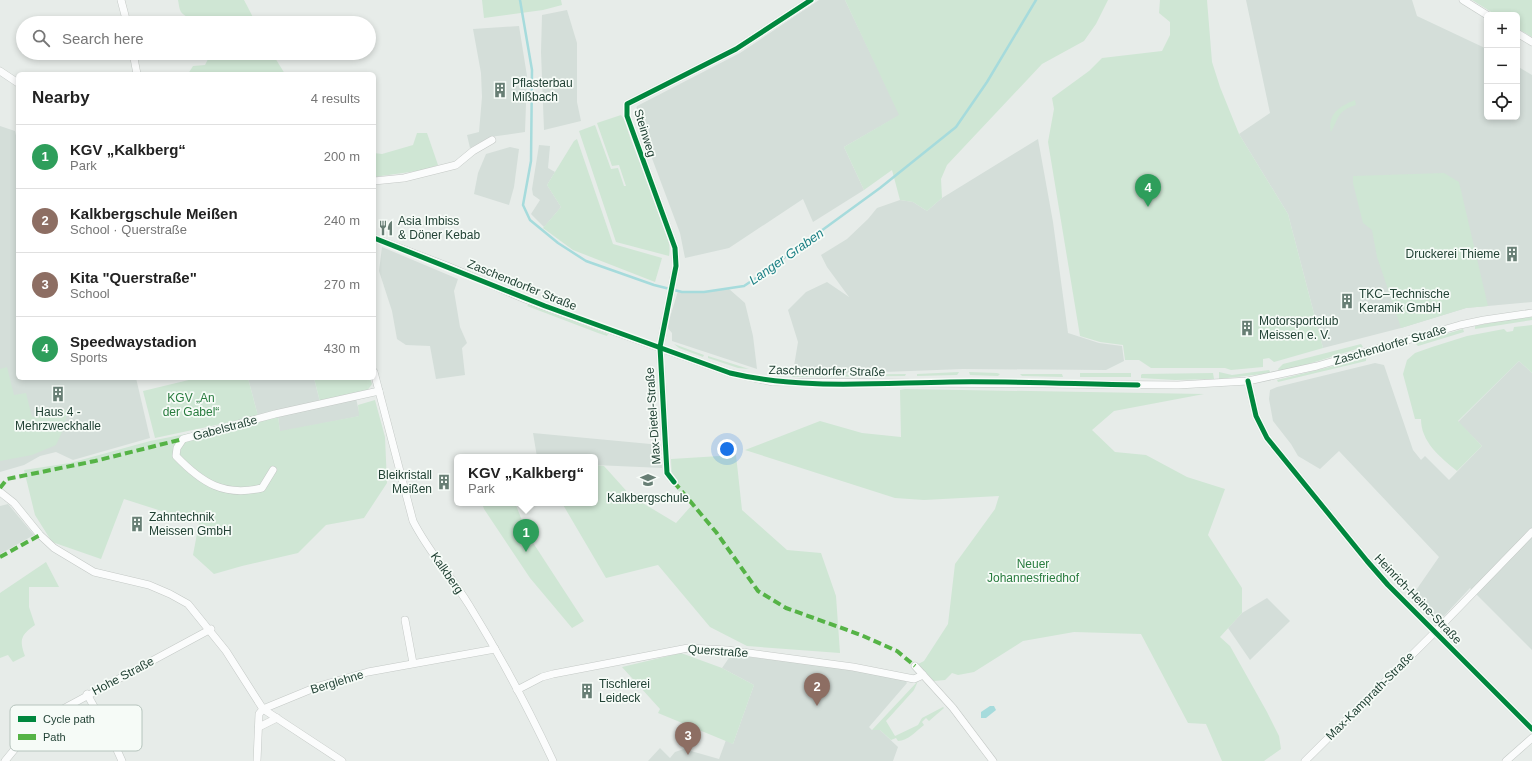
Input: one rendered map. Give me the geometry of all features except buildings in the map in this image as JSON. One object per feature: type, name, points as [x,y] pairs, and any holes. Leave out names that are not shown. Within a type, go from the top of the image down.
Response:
[{"type":"street","points":[[122,0],[125,16]]},
{"type":"street","name":"Steinweg","points":[[660,347],[676,256],[673,239],[630,123],[627,104],[736,49],[811,0]]},
{"type":"street","points":[[1463,0],[1484,13]]},
{"type":"street","points":[[1520,35],[1532,42]]},
{"type":"street","points":[[135,60],[137,72]]},
{"type":"street","points":[[0,71],[16,82]]},
{"type":"street","points":[[376,181],[404,178],[456,165],[473,151],[492,140]]},
{"type":"street","name":"Zaschendorfer Straße","points":[[376,239],[532,301],[730,373],[773,382],[967,382],[1178,385],[1248,381],[1317,366],[1460,325],[1532,313]]},
{"type":"street","name":"Max-Dietel-Straße","points":[[660,347],[667,473],[674,482]]},
{"type":"street","name":"Kalkberg","points":[[376,380],[413,521],[421,536],[469,604],[529,711],[553,761]]},
{"type":"street","name":"Heinrich-Heine-Straße","points":[[1248,381],[1258,423],[1267,438],[1367,561],[1435,632],[1532,729]]},
{"type":"street","name":"Gabelstraße","points":[[273,470],[262,488],[245,492],[215,487],[192,473],[176,456],[177,448],[183,439],[275,414],[379,391]]},
{"type":"street","points":[[0,492],[14,503],[40,535],[54,548],[94,572],[149,585],[188,604],[210,630],[254,692],[263,709],[342,761]]},
{"type":"street","name":"Max-Kamprath-Straße","points":[[1305,761],[1435,632],[1532,532]]},
{"type":"street","points":[[405,620],[413,663]]},
{"type":"street","name":"Hohe Straße","points":[[68,705],[210,630]]},
{"type":"street","name":"Querstraße","points":[[517,690],[542,677],[553,674],[688,648],[727,650],[853,667],[914,679],[923,675]]},
{"type":"street","name":"Berglehne","points":[[263,709],[297,694],[368,672],[495,649]]},
{"type":"street","points":[[915,666],[953,708],[993,761]]},
{"type":"street","points":[[87,694],[93,705]]},
{"type":"street","points":[[257,761],[259,714],[263,709]]},
{"type":"street","points":[[259,727],[277,718]]},
{"type":"street","points":[[1506,761],[1532,738]]},
{"type":"street","name":"Hohe Straße","points":[[5,761],[14,751]]},
{"type":"street","points":[[118,751],[122,761]]},
{"type":"shaded area","points":[[819,0],[845,0],[900,115],[844,147],[864,190],[813,222],[803,199],[729,248],[685,258],[680,233],[635,113],[637,106],[740,53]]},
{"type":"shaded area","points":[[1246,0],[1412,0],[1417,16],[1484,48],[1484,120],[1520,120],[1520,68],[1532,75],[1532,302],[1466,308],[1401,328],[1323,348],[1288,214],[1239,134],[1270,113]]},
{"type":"shaded area","points":[[567,10],[577,43],[577,102],[581,121],[544,130],[541,52],[542,15]]},
{"type":"shaded area","points":[[519,26],[527,76],[525,132],[490,137],[470,148],[467,135],[479,132],[482,97],[481,73],[473,29]]},
{"type":"shaded area","points":[[0,126],[15,131],[16,135],[16,380],[136,380],[150,438],[73,460],[56,452],[40,456],[24,465],[0,472]]},
{"type":"shaded area","points":[[1038,139],[1053,222],[1068,333],[1099,343],[1122,346],[1124,361],[1106,370],[963,369],[831,374],[793,372],[798,342],[788,310],[806,292],[827,282],[849,297],[827,267],[821,255],[847,239],[877,208],[900,200],[913,202],[927,211],[942,198]]},
{"type":"shaded area","points":[[539,145],[550,146],[548,168],[555,172],[547,185],[561,207],[544,227],[531,214],[540,200],[533,195],[532,189]]},
{"type":"shaded area","points":[[510,147],[519,149],[514,187],[509,205],[474,194],[478,173],[486,154]]},
{"type":"shaded area","points":[[382,247],[458,279],[454,291],[460,327],[467,343],[462,348],[465,375],[436,379],[430,346],[406,345],[397,339],[392,311],[379,271]]},
{"type":"shaded area","points":[[729,289],[745,303],[753,336],[757,369],[672,341],[672,333],[667,327],[678,291],[704,292]]},
{"type":"shaded area","points":[[1519,361],[1532,373],[1532,650],[1470,588],[1444,616],[1433,615],[1412,596],[1439,557],[1339,451],[1320,469],[1298,456],[1291,444],[1273,421],[1269,399],[1270,390],[1277,387],[1375,363],[1384,365],[1413,450],[1421,460],[1425,456],[1449,480],[1482,446],[1458,422]]},
{"type":"shaded area","points":[[249,380],[314,380],[320,402],[355,394],[360,416],[280,432],[278,416],[258,416]]},
{"type":"shaded area","points":[[533,433],[661,445],[662,468],[598,465],[598,454],[536,454]]},
{"type":"shaded area","points":[[8,504],[34,535],[0,554],[0,506]]},
{"type":"shaded area","points":[[1267,598],[1290,621],[1250,660],[1228,628],[1242,613]]},
{"type":"shaded area","points":[[731,655],[844,668],[904,679],[907,683],[869,727],[872,730],[880,730],[898,747],[893,761],[648,761],[660,748],[670,758],[675,752],[684,749],[719,759],[726,740],[733,744],[754,685],[722,668]]},
{"type":"green space","points":[[178,0],[244,0],[252,16],[186,16],[179,8]]},
{"type":"green space","points":[[482,0],[561,0],[562,5],[543,10],[484,18]]},
{"type":"green space","points":[[845,0],[1108,0],[1096,24],[1084,41],[1042,64],[947,165],[941,179],[942,198],[927,211],[913,202],[900,200],[892,170],[864,190],[844,147],[899,115]]},
{"type":"green space","points":[[1160,0],[1207,0],[1212,62],[1220,87],[1239,134],[1288,214],[1323,348],[1274,362],[1269,358],[1263,359],[1263,367],[1231,370],[1225,368],[1151,368],[1139,360],[1125,360],[1123,345],[1100,342],[1080,336],[1048,142],[1054,109],[1052,98],[1089,71],[1102,58],[1162,51],[1170,35],[1170,22],[1159,13]]},
{"type":"green space","points":[[1472,0],[1532,0],[1532,37],[1520,30],[1520,12],[1491,12]]},
{"type":"green space","points":[[208,60],[276,60],[284,72],[189,72],[193,66],[205,65]]},
{"type":"green space","points":[[1355,100],[1356,105],[1341,113],[1331,132],[1331,120],[1336,112],[1344,105]]},
{"type":"green space","points":[[621,115],[624,119],[663,219],[670,247],[669,256],[616,242],[579,131],[595,125],[611,169],[618,168],[624,186],[626,186],[619,165],[612,166],[597,123]]},
{"type":"green space","points":[[417,133],[427,133],[438,165],[424,170],[376,177],[376,153],[382,154],[413,145]]},
{"type":"green space","points":[[577,139],[613,244],[662,258],[655,282],[573,250],[543,228],[561,207],[547,185],[574,141]]},
{"type":"green space","points":[[1444,173],[1459,182],[1488,306],[1466,308],[1401,328],[1377,257],[1372,230],[1363,223],[1353,183],[1353,176]]},
{"type":"green space","points":[[529,304],[608,334],[607,336],[598,333],[527,306]]},
{"type":"green space","points":[[1532,317],[1532,320],[1475,329],[1475,326],[1510,319]]},
{"type":"green space","points":[[1532,325],[1532,373],[1519,361],[1458,421],[1482,446],[1457,471],[1438,454],[1428,442],[1424,435],[1421,419],[1415,419],[1403,374],[1407,360],[1415,353],[1467,336],[1504,329],[1507,332],[1513,331],[1514,327]]},
{"type":"green space","points":[[1463,329],[1464,332],[1418,346],[1415,343]]},
{"type":"green space","points":[[674,344],[704,355],[703,357],[679,348]]},
{"type":"green space","points":[[1361,344],[1363,347],[1302,366],[1279,371],[1278,369],[1283,364]]},
{"type":"green space","points":[[708,356],[749,369],[738,368],[708,358]]},
{"type":"green space","points":[[1366,358],[1366,361],[1278,382],[1277,380]]},
{"type":"green space","points":[[7,367],[14,395],[26,393],[32,417],[68,409],[63,430],[56,445],[32,455],[0,461],[0,369]]},
{"type":"green space","points":[[1269,370],[1271,373],[1219,379],[1219,372],[1232,375]]},
{"type":"green space","points":[[959,372],[957,375],[917,376],[917,374]]},
{"type":"green space","points":[[969,372],[1000,374],[998,376],[970,375]]},
{"type":"green space","points":[[1080,373],[1131,373],[1131,377],[1080,377]]},
{"type":"green space","points":[[1213,373],[1214,379],[1175,380],[1141,378],[1142,374]]},
{"type":"green space","points":[[906,374],[905,376],[792,377],[793,375]]},
{"type":"green space","points":[[1020,374],[1062,374],[1063,377],[1022,376]]},
{"type":"green space","name":"KGV „An der Gabel“","points":[[189,380],[249,380],[258,416],[155,438],[143,391]]},
{"type":"green space","points":[[314,380],[371,380],[372,384],[367,391],[320,402]]},
{"type":"green space","name":"Neuer Johannesfriedhof","points":[[900,390],[1204,394],[1114,411],[1092,430],[1115,452],[1146,455],[1187,477],[1225,489],[1208,535],[1242,588],[1242,613],[1220,637],[1230,646],[1267,712],[1279,736],[1281,749],[1264,761],[1222,761],[1206,724],[1188,723],[1141,634],[1074,632],[1023,641],[974,672],[958,675],[952,673],[945,680],[934,681],[918,664],[924,661],[948,624],[955,564],[995,509],[999,496],[924,500],[895,498],[745,450],[820,421],[862,433],[901,437]]},
{"type":"green space","points":[[375,400],[385,437],[387,483],[364,518],[326,525],[298,553],[214,574],[193,555],[199,523],[124,499],[101,559],[52,542],[35,515],[24,470],[70,463],[150,441],[278,416],[280,431],[359,416],[358,405]]},
{"type":"green space","points":[[736,455],[742,510],[787,550],[821,553],[836,596],[840,653],[747,646],[710,627],[658,565],[606,578],[564,506],[598,506],[598,465],[604,466],[631,496],[676,523],[692,505],[672,484],[671,459]]},
{"type":"green space","points":[[483,506],[516,506],[528,535],[584,621],[572,628],[530,578]]},
{"type":"green space","points":[[46,562],[59,587],[29,587],[29,607],[35,625],[22,638],[25,656],[13,662],[8,655],[0,658],[0,593]]},
{"type":"green space","points":[[681,653],[722,668],[754,685],[733,744],[658,713],[660,709],[622,667]]},
{"type":"green space","points":[[918,681],[914,690],[886,721],[895,736],[918,725],[922,718],[943,707],[944,708],[929,721],[926,718],[922,722],[924,725],[909,738],[902,741],[898,741],[896,738],[891,740],[880,730],[872,730]]},
{"type":"water","points":[[990,706],[994,706],[996,710],[986,718],[981,718],[981,712]]},
{"type":"waterway","name":"Langer Graben","points":[[520,0],[532,70],[531,161],[523,205],[530,220],[558,243],[586,261],[654,285],[682,292],[704,292],[744,286],[880,188],[956,127],[987,82],[1036,0]]},
{"type":"marked path","points":[[0,488],[7,479],[95,461],[183,439]]},
{"type":"marked path","points":[[674,482],[716,532],[758,591],[786,608],[861,635],[897,651],[915,666]]},
{"type":"marked path","points":[[0,557],[40,535]]},
{"type":"cycle path","points":[[674,482],[667,473],[660,347],[676,266],[675,248],[627,116],[627,104],[736,49],[811,0]]},
{"type":"cycle path","points":[[376,239],[545,306],[730,373],[784,382],[812,384],[1021,382],[1138,385]]},
{"type":"cycle path","points":[[1248,381],[1256,416],[1267,438],[1367,561],[1388,585],[1532,729]]},
{"type":"place","name":"Pflasterbau Mißbach","points":[[500,90]]},
{"type":"place","name":"Speedwaystadion","points":[[1148,207]]},
{"type":"place","name":"Asia Imbiss & Döner Kebab","points":[[386,228]]},
{"type":"place","name":"Druckerei Thieme","points":[[1512,254]]},
{"type":"place","name":"TKC–Technische Keramik GmbH","points":[[1347,301]]},
{"type":"place","name":"Motorsportclub Meissen e. V.","points":[[1247,328]]},
{"type":"place","name":"Haus 4 - Mehrzweckhalle","points":[[58,394]]},
{"type":"place","name":"Kalkbergschule","points":[[648,480]]},
{"type":"place","name":"Bleikristall Meißen","points":[[444,482]]},
{"type":"place","name":"Zahntechnik Meissen GmbH","points":[[137,524]]},
{"type":"place","name":"KGV „Kalkberg“","points":[[526,552]]},
{"type":"place","name":"Tischlerei Leideck","points":[[587,691]]},
{"type":"place","name":"Kalkbergschule Meißen","points":[[817,706]]},
{"type":"place","name":"Kita \"Querstraße\"","points":[[688,755]]}]
